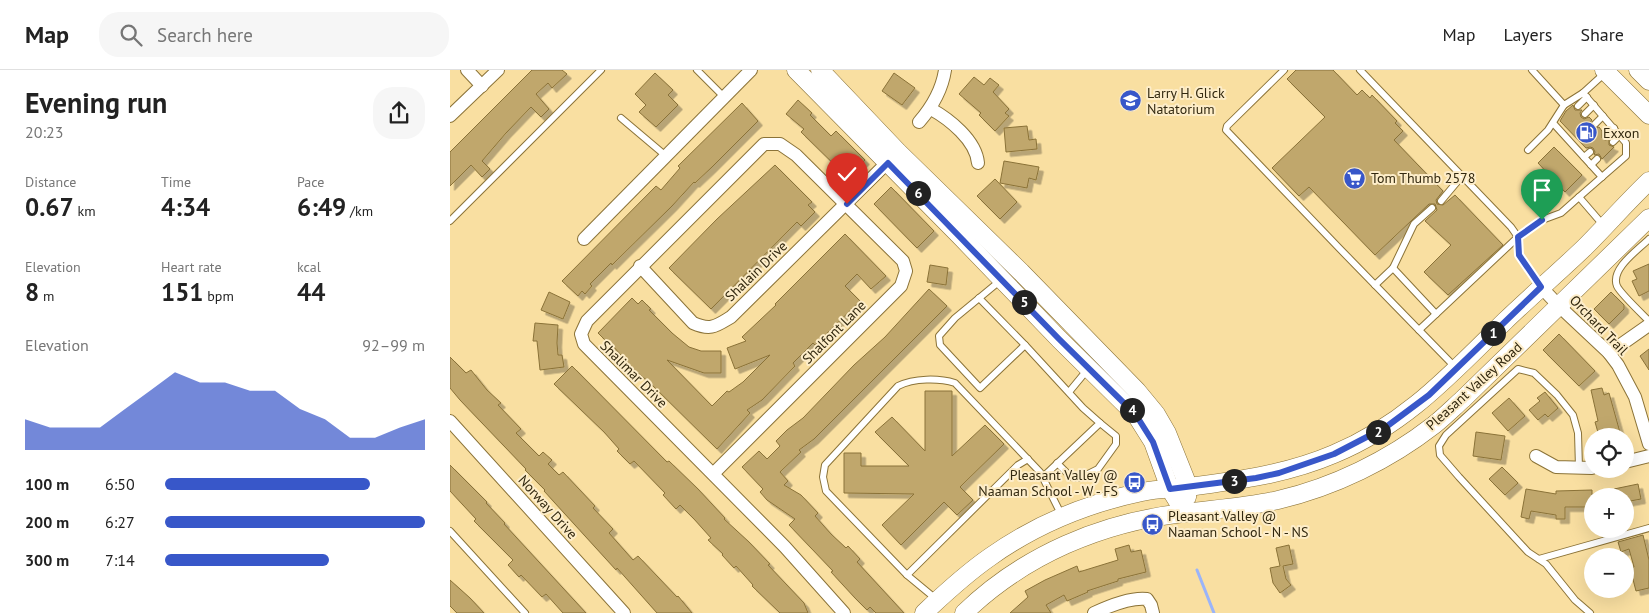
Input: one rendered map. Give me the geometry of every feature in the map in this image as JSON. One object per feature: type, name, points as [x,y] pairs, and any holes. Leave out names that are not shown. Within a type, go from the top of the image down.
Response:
[{"type":"main road","points":[[796,70],[1021,272],[1137,391],[1156,414],[1167,433],[1188,487],[1185,512]]},
{"type":"main road","points":[[820,70],[893,157],[1002,279],[1136,415],[1153,442],[1170,489],[1185,512]]},
{"type":"main road","points":[[1638,70],[1649,81]]},
{"type":"main road","points":[[1605,71],[1649,115]]},
{"type":"main road","name":"Pleasant Valley Road","points":[[924,613],[991,556],[1044,525],[1062,517],[1090,506],[1143,492],[1279,473],[1334,454],[1386,427],[1409,412],[1429,395],[1585,246],[1649,181]]},
{"type":"main road","name":"Pleasant Valley Road","points":[[964,613],[1005,579],[1029,563],[1052,550],[1087,535],[1121,524],[1185,512],[1254,505],[1306,492],[1388,456],[1434,425],[1560,307],[1649,218]]},
{"type":"street","points":[[467,70],[482,86]]},
{"type":"street","points":[[450,116],[498,70]]},
{"type":"street","points":[[584,239],[751,70]]},
{"type":"street","points":[[918,122],[931,108],[942,86],[945,70]]},
{"type":"street","points":[[931,108],[946,117],[971,143],[978,163]]},
{"type":"street","name":"Shalimar Drive","points":[[844,613],[785,548],[584,344],[581,334],[587,321],[764,144],[780,144],[796,155],[847,204]]},
{"type":"street","name":"Shalain Drive","points":[[640,266],[693,323],[702,327],[714,327],[731,317],[893,157]]},
{"type":"street","name":"Shalfont Lane","points":[[713,474],[901,286],[906,271],[903,261],[847,204]]},
{"type":"street","name":"Orchard Trail","points":[[1541,287],[1609,353],[1618,365],[1635,397],[1649,444]]},
{"type":"street","points":[[1609,353],[1649,325]]},
{"type":"street","name":"Norway Drive","points":[[450,421],[624,613]]},
{"type":"street","points":[[1536,456],[1556,467],[1584,468]]},
{"type":"street","points":[[1634,460],[1649,456]]},
{"type":"street","points":[[1094,613],[1116,604],[1141,598],[1147,599],[1151,604],[1153,613]]},
{"type":"lane","points":[[450,221],[601,70]]},
{"type":"lane","points":[[697,70],[724,97]]},
{"type":"lane","points":[[1284,70],[1227,126],[1226,130],[1457,368]]},
{"type":"lane","points":[[1360,70],[1511,228],[1518,237],[1519,255],[1541,287]]},
{"type":"lane","points":[[1532,70],[1564,105]]},
{"type":"lane","points":[[1578,106],[1605,71]]},
{"type":"lane","points":[[1419,330],[1518,237],[1542,220],[1561,213],[1626,156],[1626,143],[1585,95]]},
{"type":"lane","points":[[1528,150],[1548,130],[1557,124],[1564,105],[1585,95]]},
{"type":"lane","points":[[1585,114],[1594,105]]},
{"type":"lane","points":[[1595,124],[1603,116]]},
{"type":"lane","points":[[621,118],[666,156]]},
{"type":"lane","points":[[1557,124],[1576,142],[1584,157],[1602,177]]},
{"type":"lane","points":[[1606,135],[1614,128]]},
{"type":"lane","points":[[1613,142],[1620,136]]},
{"type":"lane","points":[[1584,157],[1590,152]]},
{"type":"lane","points":[[1591,165],[1597,159]]},
{"type":"lane","points":[[1441,200],[1462,176]]},
{"type":"lane","points":[[1578,197],[1604,226]]},
{"type":"lane","points":[[1375,285],[1393,268],[1414,224],[1432,208]]},
{"type":"lane","points":[[1649,239],[1620,266],[1616,275],[1617,286],[1649,321]]},
{"type":"lane","points":[[1393,268],[1436,314]]},
{"type":"lane","points":[[1002,279],[955,318],[939,336],[940,345],[980,388],[1025,345]]},
{"type":"lane","points":[[979,298],[1083,408],[1116,436],[1116,444],[1098,469],[1080,478],[1071,477],[1057,463]]},
{"type":"lane","points":[[1068,392],[1089,368]]},
{"type":"lane","points":[[1579,468],[1578,433],[1573,415],[1557,395],[1534,373],[1518,369],[1446,436],[1439,446],[1440,455],[1459,478],[1528,552],[1546,564],[1574,600],[1590,613]]},
{"type":"lane","points":[[938,600],[907,575],[826,491],[822,477],[825,465],[898,386],[907,382],[945,380],[955,383],[1028,459],[1042,477],[1062,517]]},
{"type":"lane","points":[[1042,477],[1100,423]]},
{"type":"lane","points":[[907,575],[1018,465],[1028,459]]},
{"type":"lane","points":[[1539,559],[1649,528]]},
{"type":"lane","points":[[450,531],[525,613]]},
{"type":"building","points":[[532,70],[562,70],[567,74],[552,88],[548,83],[536,94],[549,109],[541,117],[531,107],[482,161],[490,169],[482,177],[471,165],[450,186],[450,152]]},
{"type":"building","name":"Tom Thumb 2578","points":[[1296,70],[1333,70],[1357,95],[1362,90],[1370,98],[1372,95],[1397,121],[1395,123],[1403,131],[1394,140],[1443,191],[1436,200],[1437,204],[1443,205],[1455,195],[1503,245],[1448,295],[1424,272],[1451,245],[1425,221],[1437,210],[1435,204],[1429,204],[1375,255],[1309,187],[1299,196],[1272,168],[1325,117],[1287,79]]},
{"type":"building","points":[[655,73],[673,90],[668,95],[678,105],[656,127],[639,112],[646,105],[635,94]]},
{"type":"building","points":[[894,73],[915,88],[902,105],[882,91]]},
{"type":"building","points":[[974,77],[984,85],[990,78],[999,85],[993,92],[1009,109],[1005,113],[1009,116],[995,131],[979,115],[981,113],[959,94]]},
{"type":"building","points":[[798,100],[812,113],[810,115],[831,136],[836,131],[865,160],[847,177],[801,132],[804,129],[786,114]]},
{"type":"building","points":[[742,103],[758,121],[712,167],[694,182],[612,265],[611,263],[590,284],[592,286],[585,294],[582,291],[578,296],[562,281],[656,186],[661,190],[680,168],[678,166]]},
{"type":"building","name":"Exxon","points":[[1573,105],[1575,110],[1582,110],[1580,113],[1581,117],[1584,119],[1589,117],[1592,120],[1590,123],[1591,127],[1594,129],[1599,127],[1602,131],[1602,138],[1605,140],[1609,139],[1609,145],[1614,147],[1602,159],[1599,154],[1594,155],[1593,148],[1586,148],[1560,121],[1566,111]]},
{"type":"building","points":[[1027,126],[1029,140],[1036,139],[1037,149],[1006,152],[1004,128]]},
{"type":"building","points":[[1554,147],[1582,175],[1565,192],[1538,163]]},
{"type":"building","points":[[1004,161],[1039,167],[1036,180],[1029,178],[1027,188],[1000,183]]},
{"type":"building","points":[[775,165],[812,202],[808,205],[815,212],[801,226],[797,222],[711,309],[669,268],[717,219]]},
{"type":"building","points":[[995,179],[1017,202],[1000,219],[977,196]]},
{"type":"building","points":[[891,187],[934,231],[917,248],[874,204]]},
{"type":"building","points":[[845,234],[886,276],[871,289],[857,274],[845,286],[860,301],[815,345],[813,343],[793,363],[795,366],[762,400],[747,410],[750,413],[717,449],[598,333],[632,298],[638,304],[642,300],[651,309],[649,310],[672,333],[689,347],[701,351],[721,351],[721,373],[704,373],[667,360],[712,406],[727,391],[729,392],[743,382],[770,355],[735,369],[727,348],[746,341],[742,337]]},
{"type":"building","points":[[1649,264],[1649,291],[1639,296],[1632,281],[1637,279],[1633,271]]},
{"type":"building","points":[[930,265],[948,268],[946,285],[927,282]]},
{"type":"building","points":[[929,289],[947,306],[814,439],[799,450],[801,452],[780,472],[788,481],[784,485],[801,495],[818,513],[815,516],[831,534],[846,548],[848,546],[860,559],[857,562],[904,613],[876,613],[870,607],[867,610],[831,572],[833,571],[789,525],[795,519],[767,500],[760,492],[763,489],[742,467],[759,451],[767,459],[780,446],[776,441],[803,418],[854,365],[885,337]]},
{"type":"building","points":[[549,292],[570,302],[563,319],[541,310]]},
{"type":"building","points":[[1611,292],[1624,305],[1624,309],[1609,324],[1594,309]]},
{"type":"building","points":[[535,323],[558,325],[558,355],[562,355],[564,367],[540,370],[537,341],[533,341]]},
{"type":"building","points":[[1559,334],[1595,371],[1579,386],[1543,350]]},
{"type":"building","points":[[1649,349],[1649,370],[1640,356]]},
{"type":"building","points":[[450,357],[466,373],[471,370],[487,390],[501,403],[498,405],[521,429],[516,433],[539,456],[543,452],[552,460],[548,464],[559,475],[563,472],[595,506],[593,508],[613,529],[609,533],[633,560],[638,556],[678,596],[692,613],[657,613],[617,568],[616,570],[526,469],[450,388]]},
{"type":"building","points":[[572,366],[667,462],[669,461],[698,489],[724,519],[749,542],[804,603],[808,613],[780,613],[752,586],[736,566],[734,568],[708,540],[711,538],[680,505],[676,509],[663,495],[665,493],[634,461],[630,464],[617,451],[619,449],[604,432],[554,384]]},
{"type":"building","points":[[1602,388],[1604,395],[1609,393],[1619,428],[1597,428],[1595,422],[1598,421],[1591,390]]},
{"type":"building","points":[[925,391],[952,391],[952,456],[985,425],[1004,444],[960,487],[973,500],[957,515],[944,502],[901,545],[882,525],[914,494],[844,493],[844,453],[861,453],[861,466],[909,466],[875,432],[892,417],[925,451]]},
{"type":"building","points":[[1545,392],[1558,408],[1548,417],[1545,414],[1538,420],[1529,410],[1540,401],[1537,398]]},
{"type":"building","points":[[1509,398],[1525,416],[1508,431],[1492,413]]},
{"type":"building","points":[[1476,432],[1505,436],[1501,460],[1473,456]]},
{"type":"building","points":[[450,465],[487,502],[504,524],[586,613],[563,613],[546,594],[542,597],[521,575],[519,577],[508,565],[513,560],[474,521],[476,519],[450,491]]},
{"type":"building","points":[[1502,467],[1518,483],[1505,495],[1489,479]]},
{"type":"building","points":[[1638,484],[1641,499],[1634,500],[1634,488],[1619,488]]},
{"type":"building","points":[[1526,489],[1556,494],[1556,491],[1584,490],[1584,507],[1565,507],[1565,519],[1556,519],[1556,515],[1531,511],[1529,519],[1521,517]]},
{"type":"building","points":[[1643,535],[1649,560],[1649,588],[1636,591],[1634,583],[1634,548],[1620,548],[1618,542]]},
{"type":"building","points":[[1129,545],[1131,552],[1141,550],[1146,572],[1118,579],[1118,581],[1087,591],[1067,601],[1064,595],[1046,605],[1051,613],[1010,613],[1028,597],[1025,591],[1077,566],[1079,572],[1118,560],[1115,549]]},
{"type":"building","points":[[1289,545],[1293,564],[1283,566],[1286,579],[1291,585],[1280,593],[1273,583],[1270,568],[1280,566],[1276,548]]},
{"type":"building","points":[[450,580],[484,613],[457,613],[450,606]]},
{"type":"waterway","points":[[1197,570],[1214,613]]},
{"type":"place","name":"Larry H. Glick Natatorium","points":[[1131,101]]},
{"type":"place","name":"Exxon","points":[[1587,133]]},
{"type":"place","name":"Tom Thumb 2578","points":[[1355,178]]},
{"type":"place","name":"Pleasant Valley @ Naaman School - W - FS","points":[[1134,483]]},
{"type":"place","name":"Pleasant Valley @ Naaman School - N - NS","points":[[1152,524]]},
{"type":"route","points":[[847,204],[888,163],[1059,339],[1127,404],[1153,442],[1170,489],[1256,478],[1304,465],[1356,444],[1409,412],[1541,287],[1519,255],[1518,237],[1542,220]]}]
